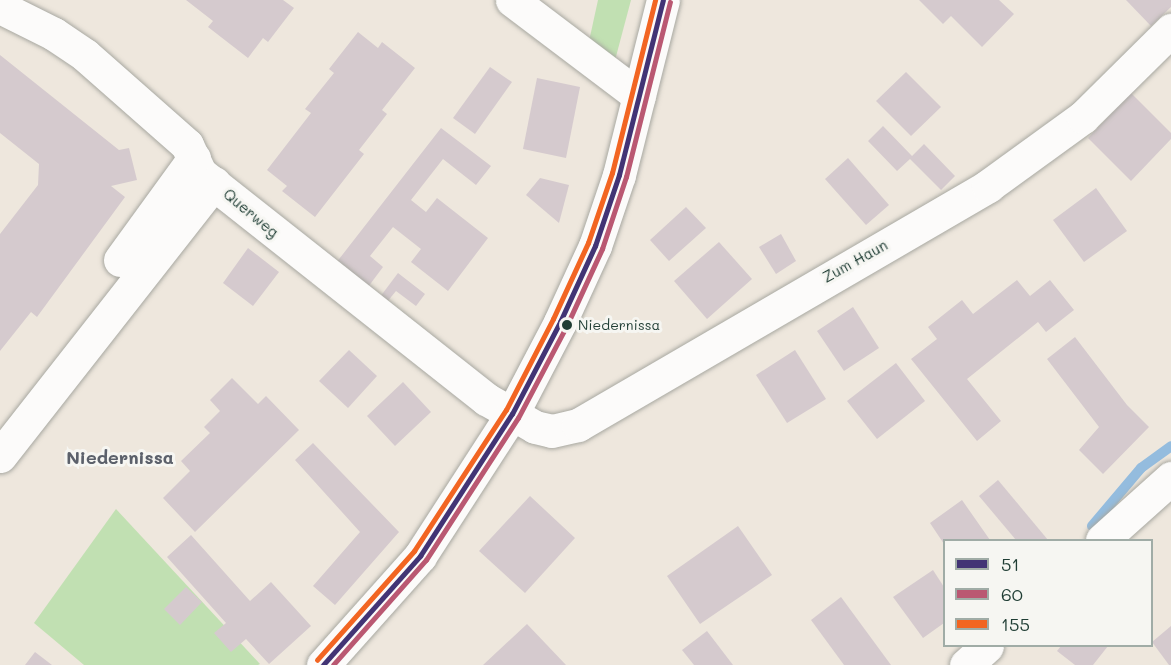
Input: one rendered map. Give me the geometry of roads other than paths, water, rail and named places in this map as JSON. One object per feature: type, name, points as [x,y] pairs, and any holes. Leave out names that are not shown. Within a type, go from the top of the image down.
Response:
[{"type":"street","points":[[512,0],[639,96]]},
{"type":"street","points":[[323,665],[420,556],[512,414],[595,246],[639,96],[663,0]]},
{"type":"street","name":"Querweg","points":[[0,7],[85,55],[187,145],[204,171],[467,384],[512,414]]},
{"type":"street","name":"Zum Haun","points":[[512,414],[535,428],[552,431],[578,425],[988,186],[1083,117],[1171,30]]},
{"type":"street","points":[[120,260],[204,171]]},
{"type":"street","points":[[0,456],[204,171]]},
{"type":"street","points":[[1103,539],[1171,478]]},
{"type":"street","points":[[966,665],[985,647]]},
{"type":"waterway","points":[[1092,526],[1141,468],[1171,446]]},
{"type":"place","name":"Niedernissa","points":[[567,325]]},
{"type":"district","name":"Niedernissa","points":[[120,457]]}]
